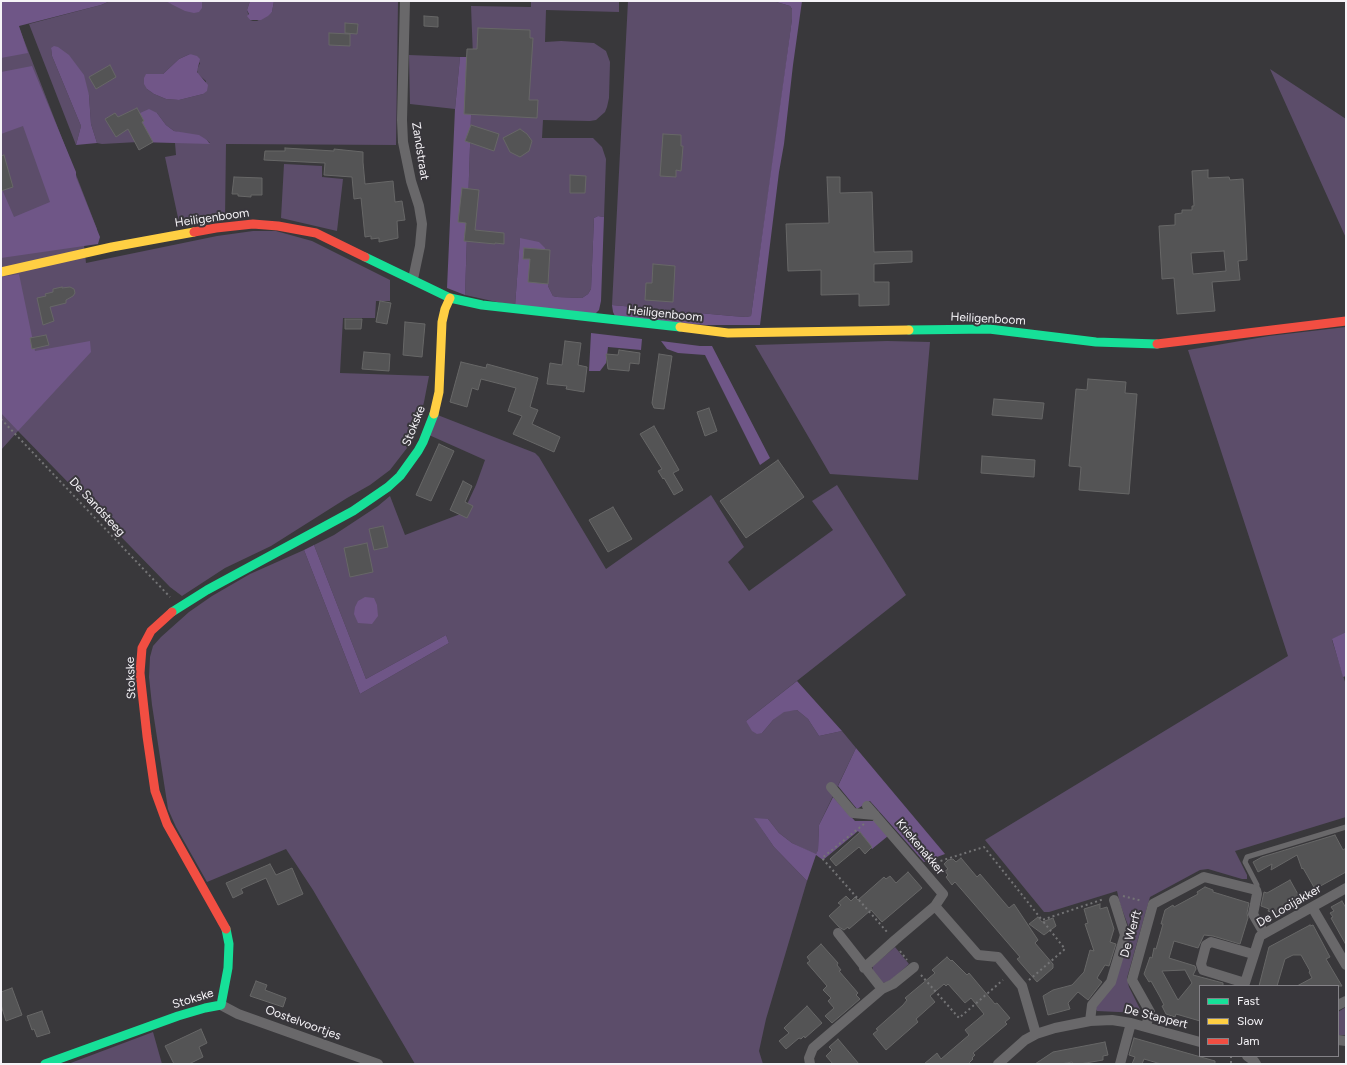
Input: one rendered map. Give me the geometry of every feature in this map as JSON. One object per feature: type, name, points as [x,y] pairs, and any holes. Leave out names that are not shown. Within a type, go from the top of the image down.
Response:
[{"type":"street","name":"Zandstraat","points":[[405,1],[402,120],[403,142],[422,224],[420,246],[413,279]]},
{"type":"street","name":"Heiligenboom","points":[[1,272],[112,247],[216,228],[253,224],[316,232],[450,298],[516,310],[728,333],[989,329],[1096,342],[1155,344],[1346,321]]},
{"type":"street","name":"Stokske","points":[[45,1064],[178,1016],[221,1005],[228,968],[229,944],[225,926],[191,869],[163,814],[155,791],[140,673],[142,648],[151,631],[179,607],[207,590],[353,511],[388,487],[400,476],[423,442],[433,416],[440,376],[442,322],[445,309],[450,298]]},
{"type":"street","points":[[831,787],[853,814],[875,815]]},
{"type":"street","name":"Kriekenakker","points":[[868,806],[943,894],[935,906]]},
{"type":"street","name":"De Werft","points":[[1146,1026],[1150,1012],[1132,980],[1153,904],[1204,877],[1256,890]]},
{"type":"street","name":"De Looijakker","points":[[1254,954],[1211,942],[1206,945],[1201,964],[1203,970],[1245,984],[1260,936],[1346,888]]},
{"type":"street","points":[[1256,890],[1253,914],[1264,933]]},
{"type":"street","name":"De Werft","points":[[1090,1021],[1092,1005],[1111,982],[1125,935],[1113,898]]},
{"type":"street","points":[[864,968],[935,906],[978,955],[998,957],[1011,972],[1022,986],[1036,1034]]},
{"type":"street","points":[[1312,907],[1346,965]]},
{"type":"street","points":[[838,933],[882,989]]},
{"type":"street","points":[[810,1064],[809,1058],[813,1048],[882,989],[893,984],[914,967]]},
{"type":"street","name":"Oostelvoortjes","points":[[221,1005],[238,1014],[378,1064]]},
{"type":"street","name":"De Stappert","points":[[998,1064],[1025,1040],[1036,1034],[1055,1028],[1090,1021],[1112,1020],[1131,1023],[1199,1042]]},
{"type":"street","points":[[1120,1064],[1131,1023]]},
{"type":"street","points":[[1248,1057],[1256,1064]]},
{"type":"lane","points":[[1256,890],[1257,885],[1246,862],[1247,857],[1346,827]]},
{"type":"path","name":"De Sandsteeg","points":[[1,419],[179,607]]},
{"type":"path","points":[[875,815],[822,858],[894,941],[914,967],[959,1018],[1011,972]]},
{"type":"path","points":[[923,871],[932,863],[984,847],[1065,949],[1022,986]]},
{"type":"path","points":[[1042,920],[1113,898],[1153,904]]},
{"type":"shaded area","points":[[1,1],[17,22],[97,229],[84,245],[86,263],[217,236],[253,231],[276,231],[312,241],[390,280],[390,301],[376,301],[375,318],[343,318],[340,373],[429,376],[414,439],[390,470],[370,485],[271,546],[225,568],[182,596],[170,587],[18,431],[1,450]]},
{"type":"shaded area","points":[[1,1],[110,1],[101,5],[19,26],[28,53],[1,58]]},
{"type":"shaded area","points":[[110,1],[165,1],[172,4],[202,4],[202,1],[250,1],[247,10],[250,20],[257,21],[272,12],[274,1],[398,1],[396,145],[226,144],[225,219],[180,227],[165,157],[176,155],[175,143],[210,143],[207,140],[174,131],[166,125],[157,113],[138,142],[97,143],[91,124],[89,95],[51,48],[52,56],[81,126],[76,145],[29,24],[101,5]],"holes":[[[190,54],[200,63],[197,70],[198,74],[206,81],[203,94],[179,100],[166,99],[147,89],[154,74],[163,74],[179,59]]]},
{"type":"shaded area","points":[[165,1],[202,1],[202,8],[199,12],[194,13],[185,11]]},
{"type":"shaded area","points":[[250,1],[274,1],[272,12],[261,20],[250,20],[247,16],[249,14],[247,10]]},
{"type":"shaded area","points":[[531,1],[619,1],[619,12],[546,10],[545,42],[561,41],[594,43],[606,51],[610,62],[609,98],[605,112],[596,120],[590,121],[543,120],[542,138],[593,138],[602,147],[606,159],[604,217],[598,216],[594,218],[591,289],[588,294],[582,298],[553,296],[548,286],[547,278],[520,239],[515,306],[465,295],[473,57],[471,6],[531,7]]},
{"type":"shaded area","points":[[628,1],[773,1],[790,6],[792,9],[792,19],[777,132],[751,316],[732,316],[612,305]]},
{"type":"shaded area","points":[[773,1],[802,1],[760,325],[706,325],[616,318],[612,305],[732,316],[751,316],[792,19],[792,9],[790,6]]},
{"type":"shaded area","points":[[54,46],[58,47],[69,55],[84,75],[89,95],[91,124],[97,143],[76,145],[81,126],[52,56],[51,48]]},
{"type":"shaded area","points":[[190,54],[197,56],[200,59],[197,72],[208,85],[207,91],[203,94],[179,100],[166,99],[147,89],[144,84],[146,74],[163,74],[179,59]]},
{"type":"shaded area","points":[[409,55],[460,57],[455,109],[410,104]]},
{"type":"shaded area","points":[[460,57],[473,57],[465,295],[447,288],[455,109]]},
{"type":"shaded area","points":[[32,66],[76,172],[76,177],[100,237],[98,244],[1,258],[1,187],[14,217],[50,202],[23,126],[1,134],[1,72]]},
{"type":"shaded area","points":[[1270,69],[1346,119],[1346,238]]},
{"type":"shaded area","points":[[149,109],[157,113],[166,125],[174,131],[199,135],[210,144],[138,142],[138,114]]},
{"type":"shaded area","points":[[284,164],[322,166],[322,177],[343,179],[337,231],[281,218]]},
{"type":"shaded area","points":[[598,216],[604,217],[601,301],[599,310],[595,314],[515,306],[520,238],[539,242],[545,248],[548,259],[548,286],[553,296],[582,298],[588,294],[591,289],[594,218]]},
{"type":"shaded area","points":[[19,274],[35,351],[90,341],[91,352],[18,431],[1,413],[1,277]]},
{"type":"shaded area","points":[[1346,327],[1346,632],[1332,640],[1346,685],[1346,817],[1235,851],[1247,875],[1247,879],[1242,879],[1208,869],[1200,870],[1150,897],[1127,978],[1129,987],[1140,1009],[1140,1013],[1097,1011],[1095,1008],[1129,935],[1129,928],[1117,891],[1049,912],[1044,912],[985,840],[1288,656],[1188,350],[1269,336]]},
{"type":"shaded area","points":[[591,333],[642,339],[641,350],[608,347],[606,363],[600,371],[589,371]]},
{"type":"shaded area","points":[[661,341],[712,346],[770,458],[760,465],[705,355],[678,353],[667,349]]},
{"type":"shaded area","points":[[887,341],[930,342],[918,480],[830,474],[755,345]]},
{"type":"shaded area","points":[[435,414],[535,453],[539,457],[606,569],[711,495],[744,547],[728,562],[749,591],[833,530],[812,501],[837,485],[906,595],[746,721],[762,733],[773,720],[784,711],[797,710],[808,719],[819,736],[842,731],[856,748],[819,825],[818,850],[816,855],[792,843],[779,833],[768,819],[755,819],[774,847],[807,881],[766,1019],[759,1051],[763,1064],[415,1064],[313,890],[286,849],[207,882],[176,827],[168,809],[152,705],[149,677],[150,657],[153,646],[161,637],[189,612],[212,596],[250,574],[304,550],[360,694],[449,643],[446,635],[366,679],[314,545],[334,535],[378,506],[390,496],[405,535],[463,513],[476,485],[485,460],[429,435]]},
{"type":"shaded area","points":[[314,545],[366,679],[446,635],[449,643],[360,694],[304,550]]},
{"type":"shaded area","points":[[365,597],[374,598],[377,605],[378,616],[372,624],[358,623],[354,614],[358,601]]},
{"type":"shaded area","points":[[1346,632],[1346,676],[1343,677],[1332,639]]},
{"type":"shaded area","points":[[797,681],[842,731],[819,736],[808,719],[797,710],[784,712],[773,720],[762,733],[757,734],[752,731],[746,721]]},
{"type":"shaded area","points":[[856,748],[945,854],[924,862],[870,801],[857,809],[838,786]]},
{"type":"shaded area","points":[[833,797],[855,821],[875,821],[888,836],[872,849],[858,831],[823,860],[816,855],[807,881],[774,847],[754,818],[768,819],[779,833],[792,843],[816,854],[818,850],[819,825]]},
{"type":"shaded area","points":[[895,947],[909,964],[890,981],[883,983],[872,972],[873,966]]},
{"type":"shaded area","points":[[1346,1007],[1346,1035],[1339,1035],[1339,1011]]},
{"type":"shaded area","points":[[153,1032],[162,1064],[68,1064]]},
{"type":"building","points":[[424,16],[438,17],[438,27],[424,26]]},
{"type":"building","points":[[345,23],[358,24],[357,34],[345,33]]},
{"type":"building","points":[[478,28],[530,30],[530,38],[533,38],[529,100],[538,100],[537,118],[464,114],[467,49],[477,49]]},
{"type":"building","points":[[329,33],[350,34],[350,46],[329,45]]},
{"type":"building","points":[[110,65],[116,77],[96,89],[89,77]]},
{"type":"building","points":[[137,108],[144,121],[142,122],[153,142],[139,150],[128,129],[116,137],[105,119],[115,113],[118,117]]},
{"type":"building","points":[[471,125],[499,134],[494,151],[465,141]]},
{"type":"building","points":[[520,129],[527,134],[532,141],[529,151],[520,157],[510,152],[503,138]]},
{"type":"building","points":[[663,134],[681,135],[681,146],[683,146],[681,171],[676,170],[676,177],[660,176]]},
{"type":"building","points":[[285,148],[334,151],[334,149],[363,152],[365,184],[393,181],[395,202],[402,201],[405,220],[397,221],[398,238],[379,242],[379,238],[371,239],[371,236],[365,237],[361,198],[354,199],[352,177],[324,175],[325,163],[264,160],[265,151],[285,151]]},
{"type":"building","points":[[4,155],[13,187],[1,191],[1,156]]},
{"type":"building","points":[[1208,170],[1208,178],[1229,177],[1230,180],[1243,179],[1247,260],[1238,261],[1240,280],[1212,282],[1215,311],[1177,314],[1174,278],[1162,279],[1159,226],[1175,225],[1175,214],[1182,213],[1182,210],[1192,210],[1192,206],[1194,206],[1192,171]],"holes":[[[1224,251],[1226,271],[1193,274],[1191,253]]]},
{"type":"building","points":[[570,175],[586,176],[585,193],[570,193]]},
{"type":"building","points":[[234,177],[262,178],[262,195],[251,195],[251,197],[232,194]]},
{"type":"building","points":[[827,177],[840,177],[840,193],[872,192],[874,252],[912,251],[912,262],[874,264],[874,282],[889,282],[889,305],[859,306],[859,294],[821,295],[821,270],[788,271],[786,224],[829,223]]},
{"type":"building","points":[[462,188],[479,190],[475,230],[504,233],[504,244],[464,241],[466,223],[458,222]]},
{"type":"building","points":[[524,248],[550,250],[548,284],[528,282],[530,259],[523,259]]},
{"type":"building","points":[[653,264],[675,266],[673,302],[645,300],[646,283],[652,283]]},
{"type":"building","points":[[70,287],[74,289],[75,293],[66,300],[66,303],[50,307],[54,321],[43,325],[37,298],[46,296],[45,294],[53,292],[53,289]]},
{"type":"building","points":[[380,301],[391,303],[387,324],[376,322]]},
{"type":"building","points":[[345,319],[362,319],[361,329],[345,329]]},
{"type":"building","points":[[405,322],[425,324],[422,357],[403,355]]},
{"type":"building","points":[[46,335],[49,345],[32,349],[30,338]]},
{"type":"building","points":[[565,341],[581,343],[578,365],[587,367],[584,392],[566,389],[567,386],[547,384],[550,363],[562,365]]},
{"type":"building","points":[[619,350],[640,353],[639,364],[630,363],[629,371],[608,369],[606,354],[618,355]]},
{"type":"building","points":[[364,352],[390,354],[389,371],[362,369]]},
{"type":"building","points":[[659,354],[672,356],[664,409],[654,408],[652,403]]},
{"type":"building","points":[[461,362],[486,368],[487,364],[538,378],[530,407],[538,410],[532,424],[560,437],[554,452],[513,434],[522,416],[508,411],[516,388],[481,379],[478,390],[472,388],[467,407],[450,402]]},
{"type":"building","points":[[1088,379],[1126,382],[1125,393],[1137,394],[1129,494],[1079,490],[1081,467],[1069,466],[1076,389],[1087,390]]},
{"type":"building","points":[[994,399],[1044,403],[1042,419],[992,415]]},
{"type":"building","points":[[709,408],[717,431],[705,436],[697,412]]},
{"type":"building","points":[[654,426],[679,470],[673,473],[683,490],[674,495],[658,471],[662,469],[640,434]]},
{"type":"building","points":[[439,444],[454,451],[431,501],[416,495]]},
{"type":"building","points":[[982,456],[1035,460],[1034,477],[981,473]]},
{"type":"building","points":[[778,460],[804,497],[746,538],[720,501]]},
{"type":"building","points":[[463,481],[472,486],[465,502],[473,506],[467,518],[450,510]]},
{"type":"building","points":[[613,507],[632,539],[608,552],[589,520]]},
{"type":"building","points":[[383,526],[388,547],[374,550],[369,529]]},
{"type":"building","points":[[367,543],[373,572],[350,577],[344,548]]},
{"type":"building","points":[[860,832],[872,847],[865,854],[859,847],[836,866],[830,859]]},
{"type":"building","points":[[1335,835],[1343,850],[1346,848],[1346,872],[1315,889],[1303,868],[1302,869],[1297,855],[1271,870],[1272,864],[1258,872],[1253,862],[1262,857]]},
{"type":"building","points":[[961,858],[977,877],[980,874],[1009,908],[1014,904],[1038,940],[1035,943],[1053,964],[1053,968],[1037,982],[1017,959],[1020,957],[955,882],[952,885],[946,877],[948,875],[945,871],[948,869],[944,864],[948,860],[953,859],[956,862]]},
{"type":"building","points":[[270,864],[276,875],[292,868],[303,894],[278,905],[266,878],[241,889],[243,893],[233,898],[226,883]]},
{"type":"building","points":[[908,872],[922,888],[882,922],[871,910],[849,929],[848,927],[844,930],[839,927],[829,916],[841,905],[838,903],[846,896],[851,901],[855,897],[858,900],[884,877],[886,879],[890,876],[896,883]]},
{"type":"building","points":[[1290,880],[1300,898],[1284,907],[1285,909],[1277,914],[1268,911],[1269,909],[1261,906],[1264,892],[1267,893]]},
{"type":"building","points":[[1205,887],[1213,890],[1213,892],[1249,903],[1247,913],[1248,918],[1240,944],[1213,936],[1204,935],[1198,948],[1174,941],[1169,958],[1195,966],[1196,969],[1193,975],[1223,983],[1223,985],[1199,985],[1199,1021],[1176,1014],[1175,1017],[1166,1014],[1160,997],[1151,981],[1149,982],[1144,974],[1150,957],[1152,958],[1154,948],[1156,949],[1165,910],[1173,905],[1174,907],[1198,894],[1197,892]],"holes":[[[1185,970],[1192,983],[1178,1000],[1162,971]]]},
{"type":"building","points":[[1342,901],[1346,908],[1346,945],[1331,918],[1333,917],[1330,913],[1334,911],[1331,907]]},
{"type":"building","points":[[1100,904],[1100,909],[1107,907],[1114,929],[1110,942],[1116,944],[1109,966],[1105,965],[1097,978],[1102,982],[1088,1000],[1078,992],[1068,1003],[1070,1009],[1048,1015],[1043,996],[1053,990],[1072,985],[1084,972],[1090,950],[1094,951],[1085,924],[1088,923],[1084,909]]},
{"type":"building","points":[[1038,917],[1042,922],[1053,918],[1056,926],[1044,935],[1029,924]]},
{"type":"building","points":[[1310,925],[1313,925],[1330,957],[1326,959],[1342,986],[1299,985],[1312,978],[1309,972],[1310,971],[1301,955],[1293,955],[1285,959],[1277,985],[1259,985],[1269,947]]},
{"type":"building","points":[[821,944],[838,963],[837,965],[841,970],[839,971],[858,993],[856,995],[860,999],[832,1023],[825,1016],[834,1008],[828,1001],[831,998],[823,990],[827,986],[807,963],[810,961],[807,957]]},
{"type":"building","points":[[947,957],[967,975],[969,973],[995,1004],[997,1003],[1010,1018],[1005,1022],[1007,1024],[973,1053],[975,1055],[968,1064],[924,1064],[937,1053],[941,1059],[969,1035],[965,1030],[984,1014],[971,998],[965,1003],[948,984],[946,986],[944,984],[930,996],[935,1002],[916,1019],[918,1022],[886,1050],[873,1034],[878,1030],[876,1029],[903,1005],[907,1000],[905,998],[935,973],[932,970]]},
{"type":"building","points":[[256,981],[267,985],[265,990],[286,998],[283,1007],[250,996]]},
{"type":"building","points":[[12,988],[22,1015],[6,1021],[1,1005],[1,992]]},
{"type":"building","points":[[807,1006],[822,1023],[805,1038],[804,1036],[801,1039],[799,1038],[786,1049],[779,1041],[789,1033],[784,1028]]},
{"type":"building","points":[[42,1011],[50,1033],[37,1037],[34,1029],[32,1030],[27,1016]]},
{"type":"building","points":[[201,1029],[207,1043],[199,1047],[203,1057],[189,1064],[174,1064],[165,1046]]},
{"type":"building","points":[[1134,1038],[1215,1061],[1215,1064],[1161,1064],[1144,1059],[1142,1064],[1132,1064],[1135,1057],[1129,1055]]},
{"type":"building","points":[[838,1039],[859,1064],[833,1064],[826,1056],[832,1050],[829,1047]]},
{"type":"building","points":[[1105,1042],[1108,1055],[1103,1056],[1103,1060],[1080,1064],[1073,1064],[1072,1062],[1061,1064],[1035,1064],[1053,1052]]},
{"type":"traffic: fast","points":[[365,257],[450,298],[482,305],[680,327]]},
{"type":"traffic: fast","points":[[909,330],[989,329],[1096,342],[1157,344]]},
{"type":"traffic: fast","points":[[172,612],[207,590],[353,511],[388,487],[400,476],[418,451],[434,414]]},
{"type":"traffic: fast","points":[[45,1064],[178,1016],[221,1005],[228,968],[229,944],[226,929]]},
{"type":"traffic: slow","points":[[1,272],[112,247],[194,232]]},
{"type":"traffic: slow","points":[[434,414],[439,392],[442,322],[445,309],[450,298]]},
{"type":"traffic: slow","points":[[680,327],[728,333],[909,330]]},
{"type":"traffic: jam","points":[[194,232],[253,224],[278,226],[316,233],[365,257]]},
{"type":"traffic: jam","points":[[1157,344],[1346,321]]},
{"type":"traffic: jam","points":[[172,612],[151,631],[142,648],[140,673],[155,791],[167,824],[226,929]]}]
